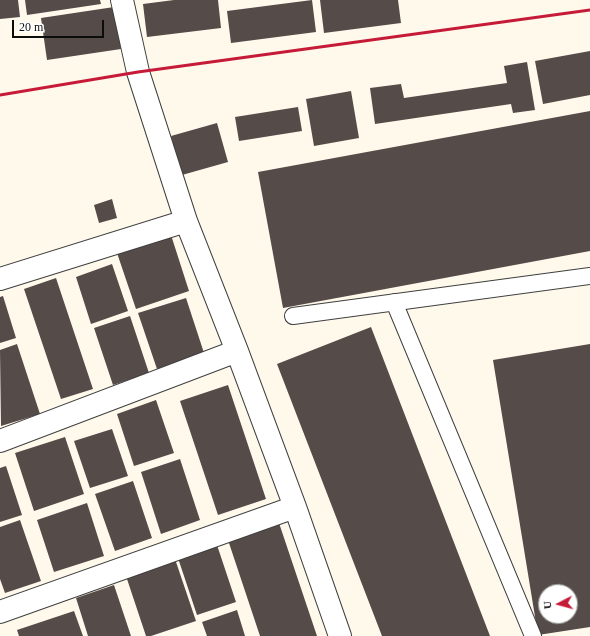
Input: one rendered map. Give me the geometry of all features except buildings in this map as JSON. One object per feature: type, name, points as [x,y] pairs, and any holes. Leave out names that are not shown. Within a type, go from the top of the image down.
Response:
[{"type":"street","points":[[122,0],[138,72],[186,221],[237,351],[295,507],[340,636]]},
{"type":"street","points":[[0,279],[186,221]]},
{"type":"street","points":[[0,441],[237,351]]},
{"type":"street","points":[[0,612],[295,507]]},
{"type":"lane","points":[[293,316],[590,276]]},
{"type":"lane","points":[[394,302],[533,636]]},
{"type":"railway","points":[[0,95],[138,72],[590,10]]}]
